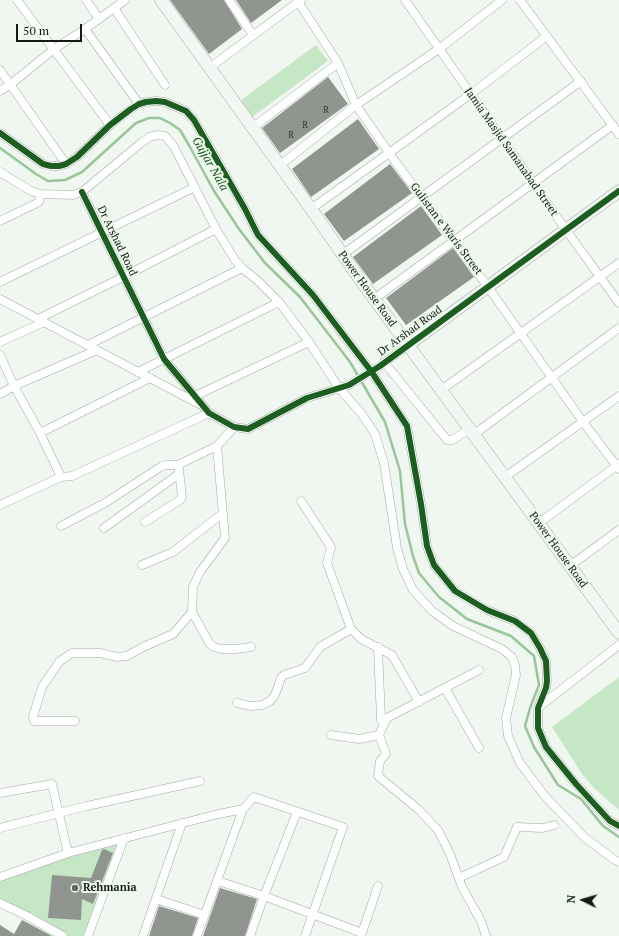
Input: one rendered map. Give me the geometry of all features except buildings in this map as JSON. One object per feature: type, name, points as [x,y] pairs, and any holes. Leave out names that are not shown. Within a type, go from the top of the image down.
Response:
[{"type":"street","points":[[17,0],[110,125]]},
{"type":"street","points":[[86,0],[99,19]]},
{"type":"street","points":[[0,91],[11,84],[54,49],[86,29],[125,0]]},
{"type":"street","name":"Power House Road","points":[[161,0],[311,209],[342,255],[619,633]]},
{"type":"street","points":[[229,0],[253,35]]},
{"type":"street","name":"Jamia Masjid Samanabad Street","points":[[405,0],[566,230],[619,302]]},
{"type":"street","points":[[520,0],[619,134]]},
{"type":"street","points":[[209,68],[299,1]]},
{"type":"street","name":"Gulistan e Waris Street","points":[[299,1],[338,63],[356,105],[389,153],[488,286],[520,334],[583,422],[618,466]]},
{"type":"street","points":[[279,166],[356,105],[439,49],[499,1]]},
{"type":"street","points":[[114,8],[165,85]]},
{"type":"street","points":[[86,29],[139,104]]},
{"type":"street","points":[[311,209],[471,94],[547,36]]},
{"type":"street","points":[[252,128],[338,63]]},
{"type":"street","points":[[0,70],[66,164]]},
{"type":"street","points":[[342,255],[581,81]]},
{"type":"street","points":[[0,134],[43,164],[58,166],[66,164],[77,157],[110,125],[131,108],[139,104],[146,102],[165,102],[186,111],[194,120],[245,209],[258,235],[313,296],[407,426],[421,504],[426,546],[434,565],[455,591],[487,610],[515,622],[531,633],[546,661],[546,688],[538,708],[538,728],[546,747],[576,784],[610,821],[619,826]]},
{"type":"street","points":[[374,299],[612,125]]},
{"type":"street","points":[[0,172],[31,191],[40,194],[67,196],[82,192],[149,137],[158,134],[165,136],[173,146],[216,229],[242,268],[257,280],[279,302],[339,388],[361,413],[375,434],[384,462],[397,548],[403,569],[413,590],[432,611],[453,626],[502,649],[512,657],[516,675],[506,718],[508,736],[520,763],[544,795],[584,837],[619,862]]},
{"type":"street","points":[[0,282],[195,187]]},
{"type":"street","name":"Dr Arshad Road","points":[[82,192],[164,359],[208,413],[234,427],[248,429],[307,398],[349,385],[368,373],[619,191]]},
{"type":"street","points":[[0,221],[39,202],[40,194]]},
{"type":"street","points":[[0,342],[216,229]]},
{"type":"street","points":[[441,390],[619,263]]},
{"type":"street","points":[[88,345],[242,268]]},
{"type":"street","points":[[0,299],[203,406]]},
{"type":"street","points":[[138,372],[279,302]]},
{"type":"street","points":[[384,362],[447,440],[452,440],[472,432],[552,377],[619,328]]},
{"type":"street","points":[[195,396],[308,342]]},
{"type":"street","points":[[0,394],[14,386],[97,350]]},
{"type":"street","points":[[0,355],[14,386],[40,433],[61,477]]},
{"type":"street","points":[[40,433],[150,378]]},
{"type":"street","points":[[505,477],[619,396]]},
{"type":"street","points":[[0,505],[61,477],[72,476],[208,413]]},
{"type":"street","points":[[61,526],[105,503],[162,466],[166,464],[178,465],[217,446],[234,427]]},
{"type":"street","points":[[217,446],[225,538],[200,572],[193,587],[192,612],[210,644],[214,647],[236,649],[251,647]]},
{"type":"street","points":[[145,522],[180,500],[182,497],[178,465]]},
{"type":"street","points":[[539,523],[618,466]]},
{"type":"street","points":[[104,528],[179,474]]},
{"type":"street","points":[[301,501],[332,547],[327,563],[351,629],[361,639],[392,655],[419,702]]},
{"type":"street","points":[[142,565],[173,552],[223,513]]},
{"type":"street","points":[[570,566],[619,530]]},
{"type":"street","points":[[75,721],[34,721],[33,717],[42,687],[60,661],[72,653],[100,653],[117,658],[127,656],[143,647],[173,634],[192,612]]},
{"type":"street","points":[[237,703],[251,706],[262,705],[270,701],[275,695],[281,678],[284,675],[305,668],[320,648],[351,629]]},
{"type":"street","points":[[538,708],[619,645]]},
{"type":"street","points":[[378,647],[381,720],[384,724]]},
{"type":"street","points":[[479,670],[387,718],[379,734],[386,754],[380,761],[378,776],[418,808],[438,830],[450,854],[462,887],[481,921],[486,936]]},
{"type":"street","points":[[445,688],[479,748]]},
{"type":"street","points":[[331,735],[359,739],[379,734]]},
{"type":"street","points":[[0,828],[200,780]]},
{"type":"street","points":[[0,793],[52,784],[68,853]]},
{"type":"street","points":[[197,936],[243,809],[254,797],[343,827],[305,936]]},
{"type":"street","points":[[0,877],[68,853],[182,823],[243,809]]},
{"type":"street","points":[[250,936],[297,812]]},
{"type":"street","points":[[144,936],[182,823]]},
{"type":"street","points":[[459,878],[504,857],[517,827],[543,828],[554,825]]},
{"type":"street","points":[[88,936],[124,838]]},
{"type":"street","points":[[218,881],[264,896],[361,934],[378,886]]},
{"type":"street","points":[[156,900],[205,915]]},
{"type":"street","points":[[0,903],[63,936]]},
{"type":"green space","points":[[316,45],[328,61],[252,117],[240,101]]},
{"type":"green space","points":[[619,677],[619,810],[594,788],[582,774],[552,727]]},
{"type":"green space","points":[[124,838],[88,936],[63,936],[0,903],[0,877]]},
{"type":"waterway","name":"Gujjar Nala","points":[[0,148],[48,181],[65,180],[82,172],[136,123],[149,118],[160,118],[180,130],[214,191],[239,229],[265,263],[300,297],[350,362],[385,422],[400,471],[405,524],[419,573],[439,597],[467,619],[511,636],[534,656],[539,685],[525,726],[534,747],[558,785],[581,799],[603,826],[619,837]]},
{"type":"cycle path","points":[[0,133],[43,164],[59,166],[66,164],[77,157],[110,125],[139,104],[156,101],[165,102],[186,111],[194,120],[245,209],[258,235],[313,295],[371,371],[407,426],[427,546],[434,565],[455,591],[487,610],[515,621],[531,633],[546,661],[546,688],[538,708],[538,728],[546,747],[576,784],[610,821],[619,826]]},
{"type":"cycle path","points":[[82,192],[164,359],[209,413],[234,427],[248,429],[307,398],[349,385],[380,366],[619,191]]},
{"type":"place","name":"Rehmania","points":[[75,888]]}]
